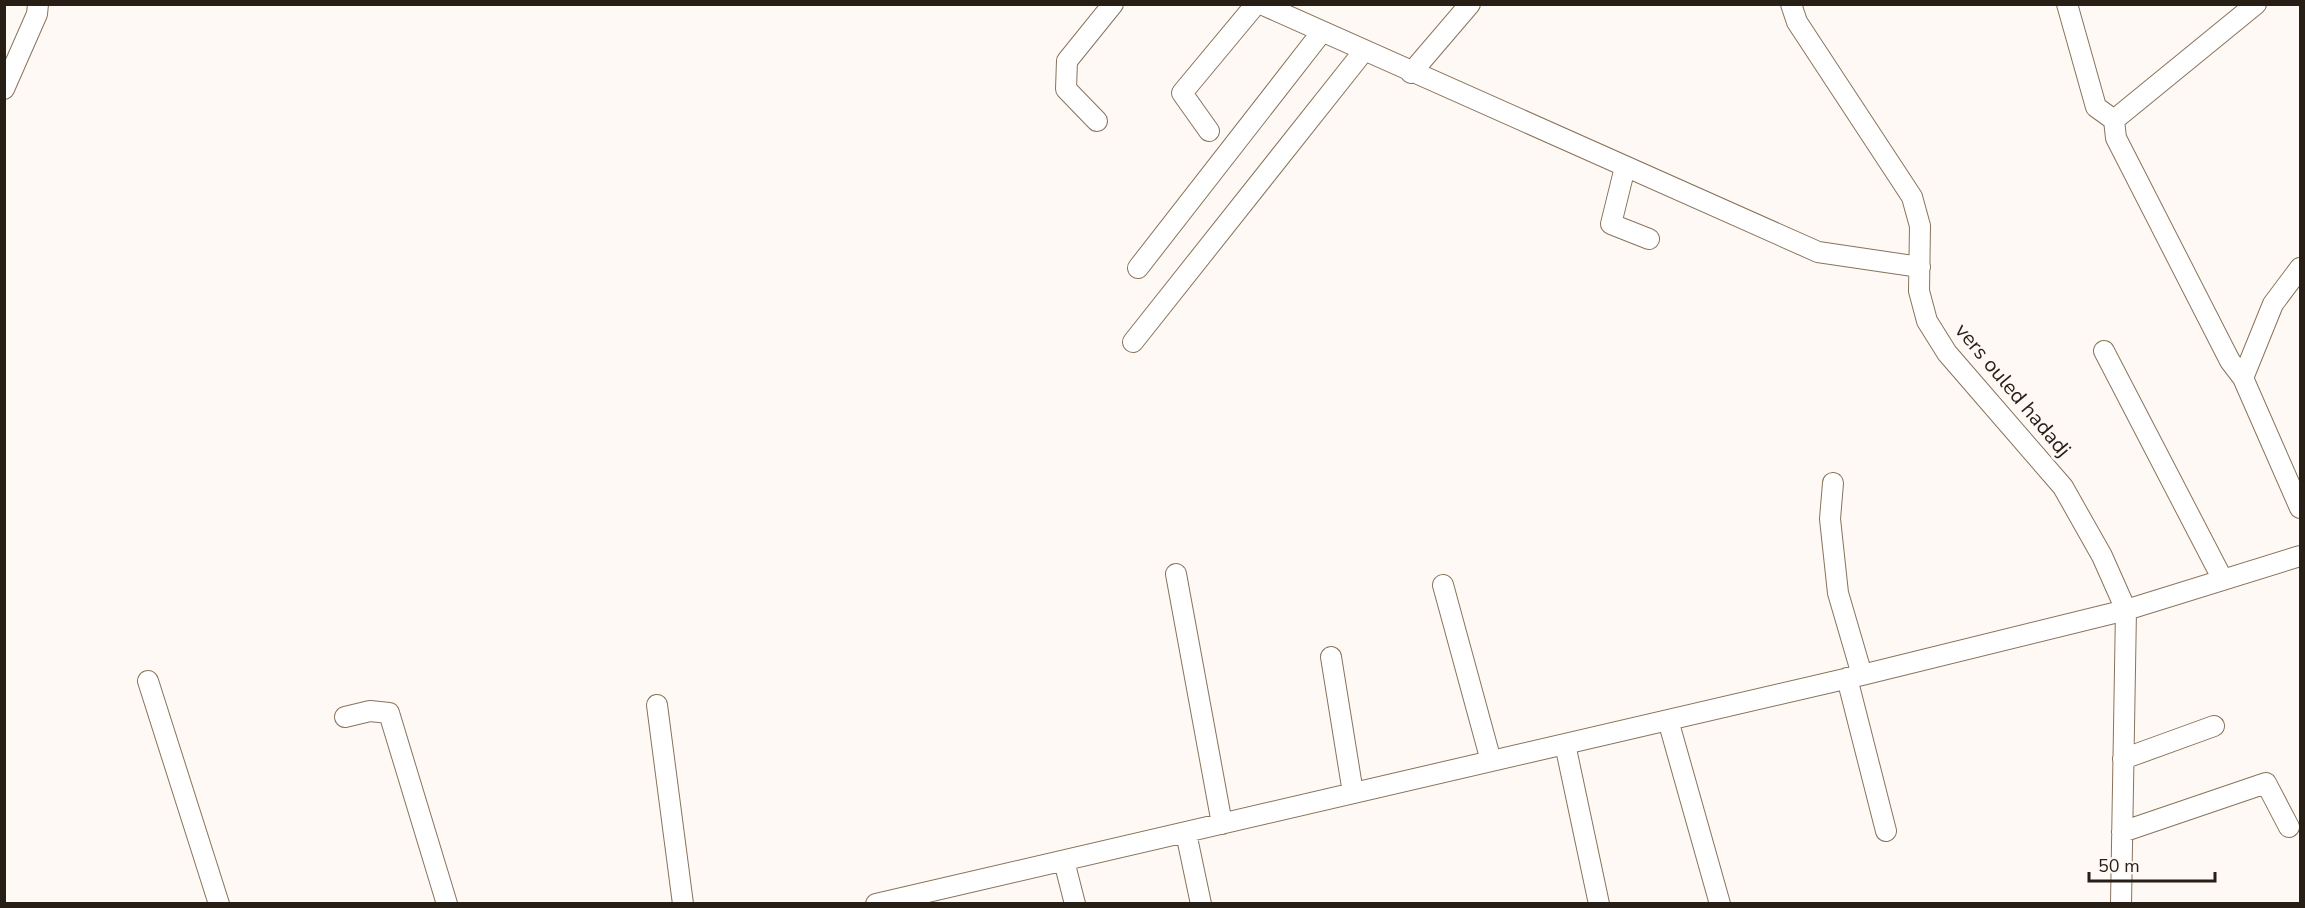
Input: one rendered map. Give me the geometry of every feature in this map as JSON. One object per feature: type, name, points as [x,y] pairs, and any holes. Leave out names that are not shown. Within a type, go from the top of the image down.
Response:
[{"type":"street","points":[[4,89],[37,14],[38,4]]},
{"type":"street","points":[[1097,121],[1066,89],[1067,60],[1113,4]]},
{"type":"street","points":[[1209,131],[1182,93],[1258,4],[1818,252],[1920,267]]},
{"type":"street","points":[[1412,73],[1470,4]]},
{"type":"street","name":"vers ouled hadadj","points":[[1791,4],[1797,22],[1912,197],[1920,226],[1919,291],[1927,321],[1947,353],[2063,487],[2102,556],[2126,610]]},
{"type":"street","points":[[2067,4],[2097,107],[2114,120],[2116,138],[2230,361],[2243,378],[2301,508]]},
{"type":"street","points":[[2114,120],[2256,4]]},
{"type":"street","points":[[1138,268],[1321,33]]},
{"type":"street","points":[[1133,342],[1363,52]]},
{"type":"street","points":[[1625,167],[1611,224],[1649,239]]},
{"type":"street","points":[[2243,378],[2273,304],[2301,268]]},
{"type":"street","points":[[2104,351],[2223,580]]},
{"type":"street","points":[[1833,483],[1830,519],[1838,593],[1886,831]]},
{"type":"street","points":[[876,903],[1668,720],[2126,610],[2301,556]]},
{"type":"street","points":[[1176,574],[1222,824]]},
{"type":"street","points":[[1443,585],[1491,761]]},
{"type":"street","points":[[2121,903],[2126,610]]},
{"type":"street","points":[[1331,657],[1353,793]]},
{"type":"street","points":[[148,681],[219,903]]},
{"type":"street","points":[[657,705],[683,903]]},
{"type":"street","points":[[345,717],[370,711],[389,713],[447,903]]},
{"type":"street","points":[[1668,720],[1720,903]]},
{"type":"street","points":[[2123,759],[2214,726]]},
{"type":"street","points":[[1565,744],[1599,903]]},
{"type":"street","points":[[2122,832],[2266,783],[2289,827]]},
{"type":"street","points":[[1186,832],[1201,903]]},
{"type":"street","points":[[1064,861],[1075,903]]}]
